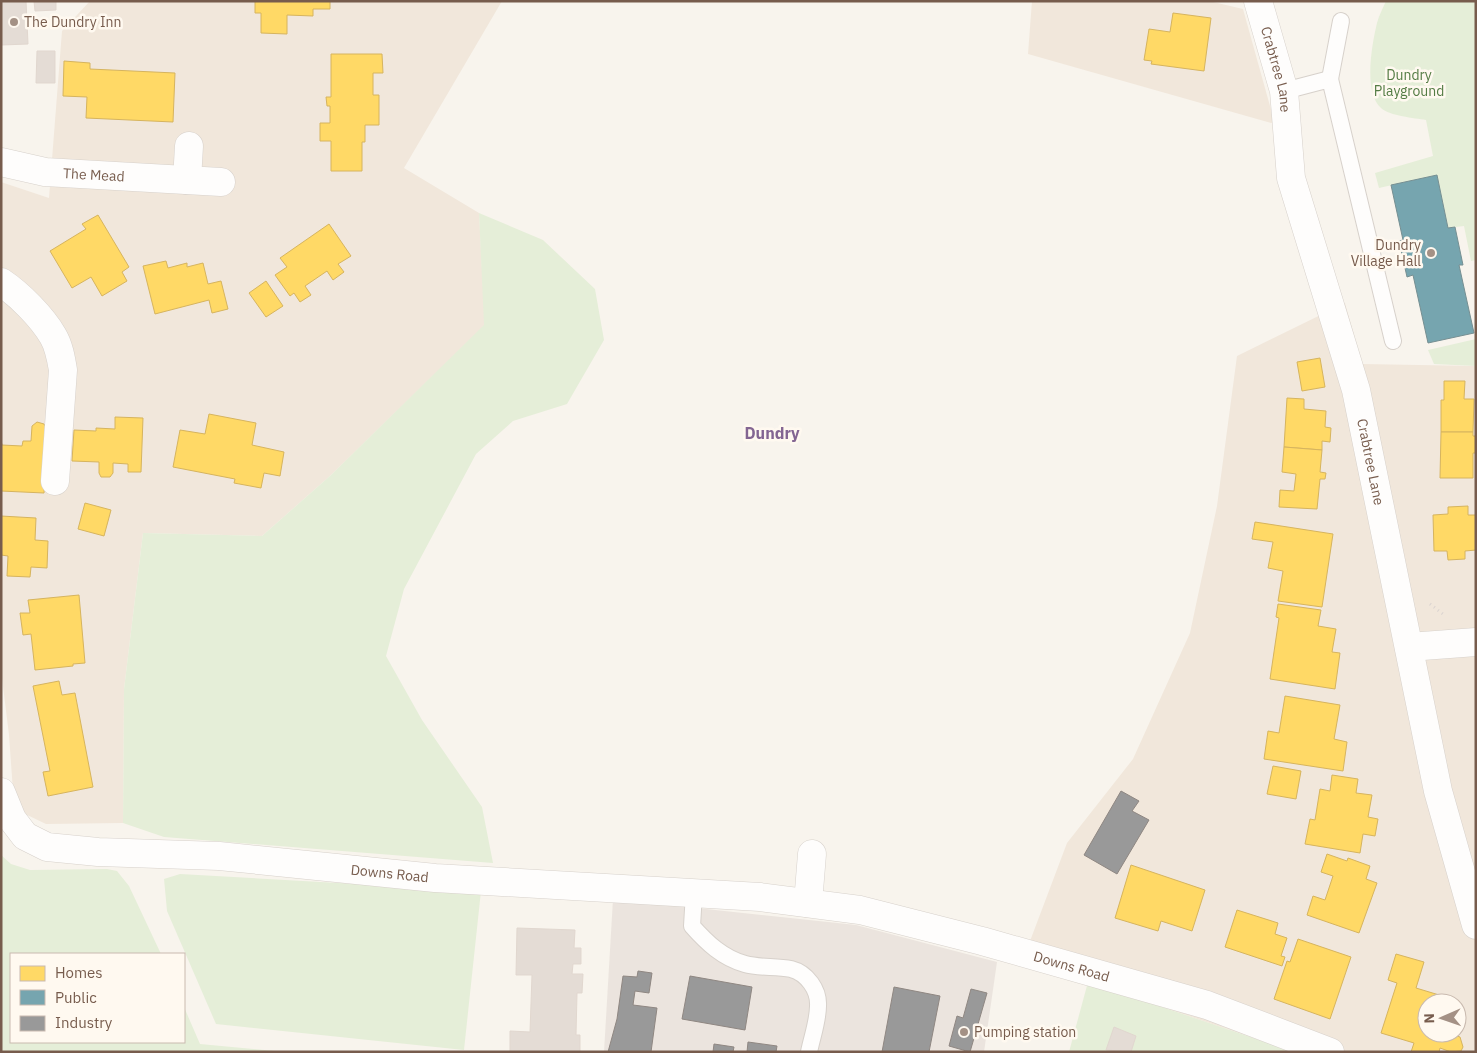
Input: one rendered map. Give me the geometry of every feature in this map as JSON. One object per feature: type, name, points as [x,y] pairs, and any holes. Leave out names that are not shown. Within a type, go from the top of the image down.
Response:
[{"type":"street","name":"Crabtree Lane","points":[[1258,1],[1284,91],[1291,178],[1356,390],[1438,791],[1476,925]]},
{"type":"street","points":[[187,180],[189,146]]},
{"type":"street","name":"The Mead","points":[[1,162],[45,172],[221,182]]},
{"type":"street","points":[[1,282],[16,292],[30,307],[53,335],[60,353],[63,370],[56,481]]},
{"type":"street","points":[[1409,646],[1476,642]]},
{"type":"street","name":"Downs Road","points":[[1,792],[12,819],[25,836],[47,847],[98,852],[219,856],[435,878],[760,897],[860,910],[1029,954],[1207,1005],[1330,1052]]},
{"type":"street","points":[[808,903],[812,854]]},
{"type":"lane","points":[[1341,21],[1330,79],[1393,341]]},
{"type":"lane","points":[[1284,91],[1330,79]]},
{"type":"lane","points":[[694,893],[692,926],[720,953],[746,964],[792,969],[803,974],[813,984],[818,1006],[809,1052]]},
{"type":"path","points":[[1394,573],[1446,617]]},
{"type":"shaded area","points":[[90,1],[502,1],[404,168],[479,213],[485,325],[331,475],[262,536],[143,533],[124,689],[123,823],[46,824],[23,813],[13,791],[9,735],[1,670],[1,182],[49,198],[62,31]]},
{"type":"shaded area","points":[[1032,1],[1209,1],[1243,9],[1275,124],[1028,54]]},
{"type":"shaded area","points":[[1345,303],[1362,364],[1476,366],[1476,1052],[1295,1052],[1088,982],[1021,965],[1067,843],[1133,759],[1190,633],[1217,506],[1237,356]]},
{"type":"shaded area","points":[[613,899],[856,925],[997,962],[984,1052],[604,1052]]},
{"type":"green space","name":"Dundry Playground","points":[[1386,1],[1476,1],[1476,260],[1471,261],[1464,226],[1448,228],[1437,175],[1379,188],[1375,173],[1433,156],[1426,120],[1390,113],[1381,108],[1375,101],[1371,80],[1371,55],[1378,20]]},
{"type":"green space","points":[[479,213],[543,240],[595,289],[604,340],[567,404],[513,421],[476,454],[404,589],[386,656],[422,720],[482,807],[493,863],[164,837],[123,823],[124,689],[143,533],[262,536],[331,475],[484,325]]},
{"type":"green space","points":[[1476,339],[1476,366],[1434,364],[1428,350]]},
{"type":"green space","points":[[1,855],[11,864],[30,870],[107,869],[117,871],[129,886],[161,953],[10,953],[10,1043],[185,1043],[185,1009],[200,1044],[285,1052],[1,1052]]},
{"type":"green space","points":[[180,874],[481,891],[464,1050],[216,1024],[167,911],[164,879]]},
{"type":"green space","points":[[1088,982],[1295,1052],[1069,1052]]},
{"type":"building: Homes","points":[[255,1],[330,1],[330,9],[313,9],[313,16],[287,15],[287,34],[261,33],[261,13],[255,13]]},
{"type":"building: Homes","points":[[1173,13],[1211,18],[1204,71],[1151,64],[1152,61],[1144,60],[1149,29],[1170,32]]},
{"type":"building: Homes","points":[[331,54],[382,54],[383,73],[373,73],[373,95],[379,95],[379,125],[365,125],[365,142],[362,142],[362,171],[331,171],[331,141],[320,141],[320,123],[330,123],[330,106],[327,106],[326,97],[331,97]]},
{"type":"building: Homes","points":[[64,61],[90,63],[90,69],[175,73],[173,122],[86,118],[87,97],[63,96]]},
{"type":"building: Homes","points":[[98,215],[129,267],[122,272],[127,281],[102,296],[91,277],[72,288],[50,251],[86,229],[82,224]]},
{"type":"building: Homes","points":[[329,224],[351,256],[338,264],[344,272],[333,280],[327,271],[305,286],[311,295],[300,302],[294,293],[290,296],[275,275],[287,267],[280,258]]},
{"type":"building: Homes","points":[[166,261],[168,268],[187,263],[187,267],[203,263],[208,284],[221,281],[228,309],[212,313],[209,300],[155,314],[143,266]]},
{"type":"building: Homes","points":[[266,281],[283,306],[266,317],[249,293]]},
{"type":"building: Homes","points":[[1320,358],[1325,387],[1302,391],[1297,362]]},
{"type":"building: Homes","points":[[1444,381],[1465,381],[1464,399],[1474,399],[1473,432],[1441,432],[1441,400],[1444,400]]},
{"type":"building: Homes","points":[[1287,398],[1304,399],[1304,409],[1326,411],[1325,427],[1331,428],[1330,442],[1322,441],[1322,450],[1284,447]]},
{"type":"building: Homes","points":[[209,414],[256,423],[252,445],[284,452],[280,476],[264,473],[261,488],[234,483],[235,479],[173,467],[180,430],[205,434]]},
{"type":"building: Homes","points":[[115,417],[143,418],[141,472],[128,472],[128,464],[113,463],[113,473],[110,477],[101,477],[99,462],[72,461],[74,430],[96,431],[96,428],[115,429]]},
{"type":"building: Homes","points":[[37,422],[44,424],[47,429],[44,493],[1,491],[1,440],[2,445],[22,446],[23,441],[31,441],[32,426]]},
{"type":"building: Homes","points":[[1441,432],[1473,432],[1473,436],[1476,436],[1476,453],[1473,453],[1473,478],[1440,478]]},
{"type":"building: Homes","points":[[1284,447],[1322,450],[1320,472],[1326,473],[1325,479],[1320,479],[1317,509],[1279,507],[1280,490],[1294,491],[1296,474],[1282,472]]},
{"type":"building: Homes","points":[[85,503],[111,510],[104,536],[78,529]]},
{"type":"building: Homes","points":[[1468,506],[1468,515],[1476,515],[1476,550],[1465,551],[1465,559],[1448,560],[1447,551],[1434,551],[1433,515],[1448,514],[1448,507]]},
{"type":"building: Homes","points":[[1,516],[36,518],[35,540],[48,541],[47,568],[31,567],[30,577],[7,576],[8,556],[1,555]]},
{"type":"building: Homes","points":[[1255,522],[1333,534],[1322,607],[1278,601],[1283,571],[1268,568],[1273,542],[1252,539]]},
{"type":"building: Homes","points":[[79,595],[85,663],[35,670],[31,634],[23,635],[20,613],[30,613],[28,600]]},
{"type":"building: Homes","points":[[1278,604],[1321,610],[1318,626],[1336,629],[1332,652],[1340,653],[1335,689],[1270,679],[1279,618],[1276,617]]},
{"type":"building: Homes","points":[[59,681],[62,695],[75,693],[93,787],[48,796],[43,772],[50,771],[33,686]]},
{"type":"building: Homes","points":[[1285,696],[1340,705],[1334,739],[1347,742],[1343,771],[1264,759],[1268,731],[1279,733]]},
{"type":"building: Homes","points":[[1273,766],[1301,771],[1296,799],[1267,794]]},
{"type":"building: Homes","points":[[1332,775],[1358,779],[1356,793],[1372,795],[1368,817],[1378,819],[1375,836],[1363,834],[1360,853],[1305,844],[1310,819],[1315,820],[1320,789],[1330,791]]},
{"type":"building: Homes","points":[[1327,854],[1347,861],[1348,858],[1370,866],[1366,879],[1377,883],[1359,933],[1307,915],[1313,896],[1325,900],[1333,876],[1321,872]]},
{"type":"building: Homes","points":[[1131,865],[1205,890],[1192,931],[1161,921],[1158,931],[1115,918]]},
{"type":"building: Homes","points":[[1237,910],[1278,923],[1275,934],[1287,938],[1281,956],[1285,957],[1282,966],[1225,947]]},
{"type":"building: Homes","points":[[1298,939],[1351,957],[1330,1019],[1274,999],[1287,961],[1290,962]]},
{"type":"building: Homes","points":[[1396,954],[1424,962],[1416,988],[1433,993],[1417,993],[1417,1043],[1462,1043],[1463,1047],[1461,1051],[1451,1052],[1440,1048],[1439,1052],[1411,1052],[1414,1043],[1381,1033],[1397,983],[1388,980]]},
{"type":"building: Public","name":"Dundry Village Hall","points":[[1437,175],[1448,228],[1455,227],[1463,265],[1459,265],[1474,333],[1428,343],[1413,275],[1407,277],[1399,241],[1403,240],[1391,185]]},
{"type":"building: Industry","points":[[1121,791],[1139,801],[1132,811],[1149,820],[1117,874],[1084,855]]},
{"type":"building: Industry","points":[[638,971],[652,973],[649,993],[635,991],[633,1005],[657,1008],[651,1052],[608,1052],[617,1019],[623,976],[637,977]]},
{"type":"building: Industry","points":[[690,976],[752,987],[745,1030],[682,1019]]},
{"type":"building: Industry","points":[[894,987],[940,996],[929,1052],[882,1052]]},
{"type":"building: Industry","name":"Pumping station","points":[[971,989],[987,993],[970,1052],[949,1046],[957,1016],[963,1018]]},
{"type":"building: Industry","points":[[748,1042],[777,1046],[776,1052],[747,1052]]},
{"type":"building: Industry","points":[[714,1044],[734,1047],[733,1052],[713,1052]]},
{"type":"building: Other","name":"The Dundry Inn","points":[[1,1],[26,1],[28,44],[1,45]]},
{"type":"building: Other","name":"The Dundry Inn","points":[[34,1],[56,1],[56,10],[35,11]]},
{"type":"building: Other","points":[[37,51],[55,51],[55,83],[36,83]]},
{"type":"building: Other","points":[[517,928],[575,930],[574,948],[581,948],[581,964],[573,964],[572,974],[583,974],[582,993],[577,993],[576,1035],[580,1035],[580,1052],[510,1052],[510,1031],[530,1032],[532,975],[516,975]]},
{"type":"building: Other","points":[[1114,1027],[1136,1036],[1131,1052],[1106,1050]]},
{"type":"place","name":"The Dundry Inn","points":[[14,22]]},
{"type":"place","name":"Dundry Village Hall","points":[[1431,253]]},
{"type":"place","name":"Pumping station","points":[[964,1032]]},
{"type":"district","name":"Dundry","points":[[772,433]]}]
